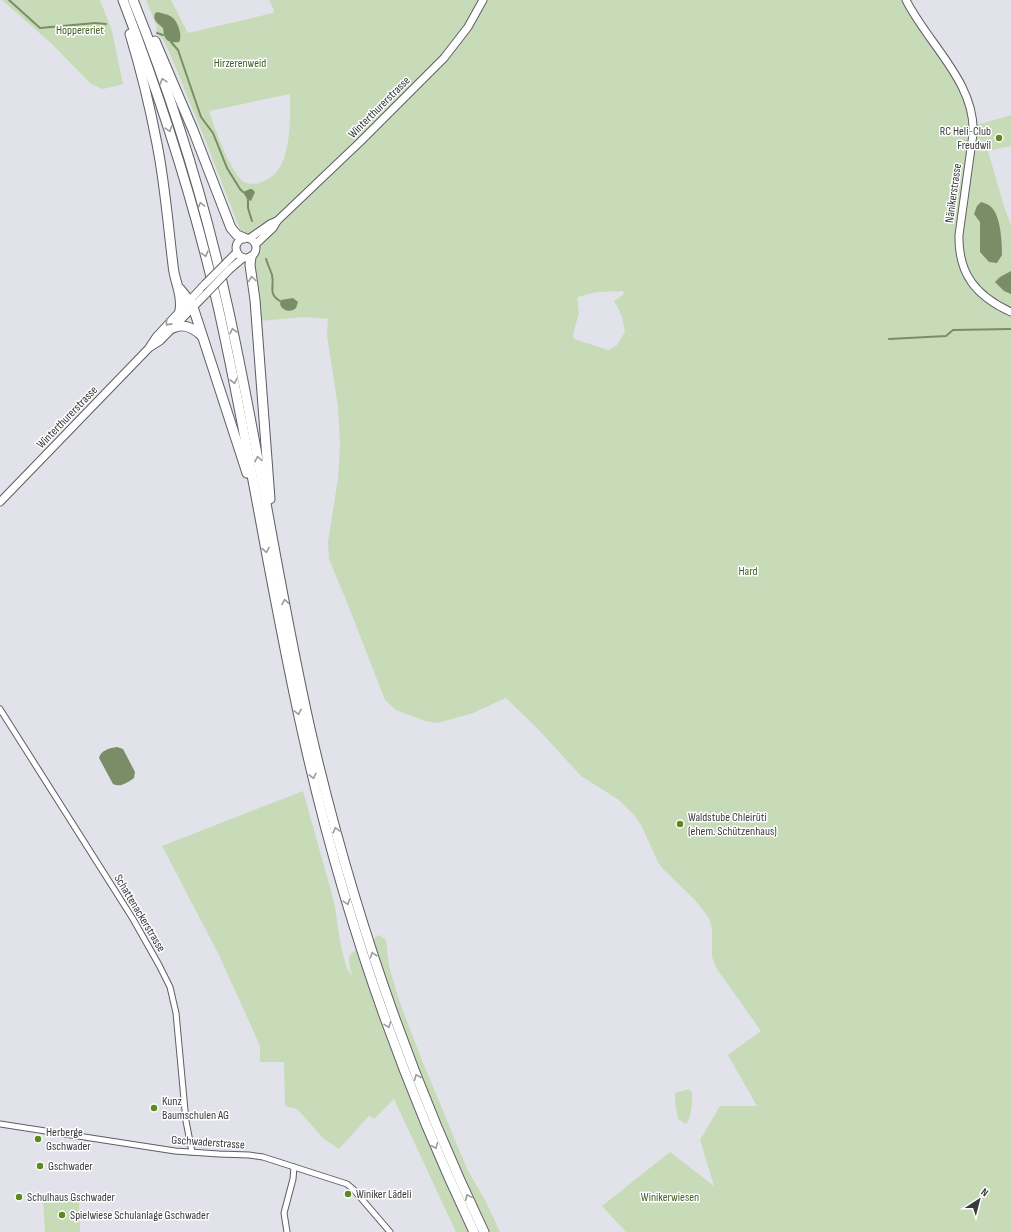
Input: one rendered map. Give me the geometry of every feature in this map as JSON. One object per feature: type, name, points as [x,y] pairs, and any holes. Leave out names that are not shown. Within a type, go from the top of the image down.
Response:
[{"type":"highway","points":[[122,0],[157,144],[166,198],[173,268],[179,288],[181,302],[180,310]]},
{"type":"highway","points":[[122,0],[152,76],[192,206],[207,263],[227,347],[280,624],[304,738],[320,806],[347,903],[378,1000],[409,1084],[441,1161],[474,1232]]},
{"type":"highway","points":[[134,0],[168,69],[231,228],[236,235],[247,238]]},
{"type":"highway","points":[[134,0],[162,78],[217,260],[238,356],[301,685],[345,865],[362,923],[388,1001],[416,1075],[446,1148],[484,1232]]},
{"type":"highway","points":[[247,258],[250,265],[255,308],[268,456],[272,538]]},
{"type":"highway","points":[[179,288],[191,304],[259,512]]},
{"type":"highway","points":[[173,328],[186,326],[197,331],[202,337]]},
{"type":"main road","name":"Winterthurerstrasse","points":[[149,348],[160,341],[173,328],[205,284],[229,266],[247,258],[256,250],[256,244],[273,228],[278,221],[444,58],[460,38],[483,0]]},
{"type":"main road","name":"Nänikerstrasse","points":[[906,0],[922,28],[961,85],[972,111],[973,134],[959,235],[959,250],[962,266],[969,280],[979,292],[1011,312]]},
{"type":"main road","name":"Winterthurerstrasse","points":[[0,502],[149,348],[156,337],[180,310],[206,294],[229,266],[237,252],[237,243],[278,221]]},
{"type":"main road","points":[[247,238],[256,244]]},
{"type":"main road","points":[[237,252],[247,258]]},
{"type":"street","name":"Schattenackerstrasse","points":[[0,709],[133,919],[170,987],[176,1013],[186,1122],[192,1152]]},
{"type":"street","name":"Gschwaderstrasse","points":[[0,1124],[192,1152],[263,1157],[343,1182],[351,1187],[390,1232]]},
{"type":"street","points":[[287,1232],[284,1213],[292,1184],[294,1167]]},
{"type":"green space","name":"Hoppereriet","points":[[2,0],[100,0],[112,31],[123,84],[103,89],[91,84],[52,44]]},
{"type":"green space","name":"Hard","points":[[146,0],[171,0],[188,33],[273,13],[274,10],[269,0],[906,0],[956,77],[973,125],[1011,115],[1011,146],[988,151],[1011,226],[1011,1232],[626,1232],[602,1206],[670,1152],[714,1186],[700,1140],[720,1106],[757,1106],[728,1055],[761,1031],[717,969],[712,957],[712,929],[709,918],[695,900],[663,869],[635,816],[619,800],[581,776],[537,728],[506,698],[473,713],[438,723],[425,721],[396,710],[385,700],[329,559],[328,542],[338,478],[340,444],[338,407],[327,335],[328,319],[305,317],[259,321],[252,265],[255,263],[261,249],[257,247],[252,240],[244,238],[171,56],[164,41],[156,32],[157,27]],"holes":[[[290,94],[289,134],[283,162],[273,176],[260,183],[248,184],[244,182],[234,170],[219,138],[209,111]],[[623,291],[624,294],[614,301],[622,316],[625,332],[617,345],[608,350],[574,339],[573,334],[579,313],[577,297],[597,292]]]},
{"type":"green space","points":[[303,791],[335,906],[345,961],[352,976],[349,958],[350,955],[356,950],[381,1022],[408,1092],[437,1163],[468,1232],[456,1232],[394,1099],[374,1119],[369,1116],[339,1149],[324,1139],[297,1109],[285,1106],[284,1062],[260,1062],[260,1046],[219,955],[162,846]]},
{"type":"green space","points":[[379,935],[386,940],[389,966],[399,1000],[421,1058],[467,1169],[484,1198],[500,1232],[489,1232],[427,1088],[385,977],[373,940]]},
{"type":"green space","points":[[689,1089],[692,1092],[692,1104],[691,1113],[686,1124],[678,1119],[675,1093]]},
{"type":"green space","name":"Spielwiese Schulanlage Gschwader","points":[[79,1197],[80,1232],[45,1232],[43,1198]]},
{"type":"shaded area","points":[[158,12],[170,16],[175,20],[180,33],[179,42],[172,42],[165,38],[163,28],[154,18],[155,13]]},
{"type":"shaded area","points":[[250,189],[255,192],[251,201],[247,199],[243,192]]},
{"type":"shaded area","points":[[981,202],[994,210],[999,222],[1002,255],[997,263],[989,262],[980,252],[980,222],[974,214],[977,206]]},
{"type":"shaded area","points":[[1011,271],[1011,294],[1004,291],[995,282],[1000,277]]},
{"type":"shaded area","points":[[293,298],[298,302],[294,310],[285,310],[281,306],[281,300]]},
{"type":"shaded area","points":[[117,747],[123,749],[135,772],[134,778],[124,784],[119,785],[113,784],[99,758],[104,751]]},
{"type":"waterway","points":[[9,0],[40,28],[95,23],[106,24]]},
{"type":"waterway","points":[[157,33],[163,35]]},
{"type":"waterway","points":[[171,42],[178,50],[201,117],[213,133],[227,168],[243,192]]},
{"type":"waterway","points":[[248,200],[248,208],[252,221]]},
{"type":"waterway","points":[[266,259],[273,279],[272,289],[274,295],[280,301]]},
{"type":"waterway","points":[[889,339],[946,336],[953,330],[1011,329]]},
{"type":"place","name":"RC Heli-Club Freudwil","points":[[999,138]]},
{"type":"place","name":"Waldstube Chleirüti (ehem. Schützenhaus)","points":[[680,824]]},
{"type":"place","name":"Kunz Baumschulen AG","points":[[154,1108]]},
{"type":"place","name":"Herberge Gschwader","points":[[38,1139]]},
{"type":"place","name":"Gschwader","points":[[40,1166]]},
{"type":"place","name":"Winiker Lädeli","points":[[348,1194]]},
{"type":"place","name":"Schulhaus Gschwader","points":[[19,1197]]},
{"type":"place","name":"Spielwiese Schulanlage Gschwader","points":[[62,1215]]},
{"type":"park label","name":"Hirzerenweid","points":[[240,63]]},
{"type":"park label","name":"Winikerwiesen","points":[[670,1197]]}]
